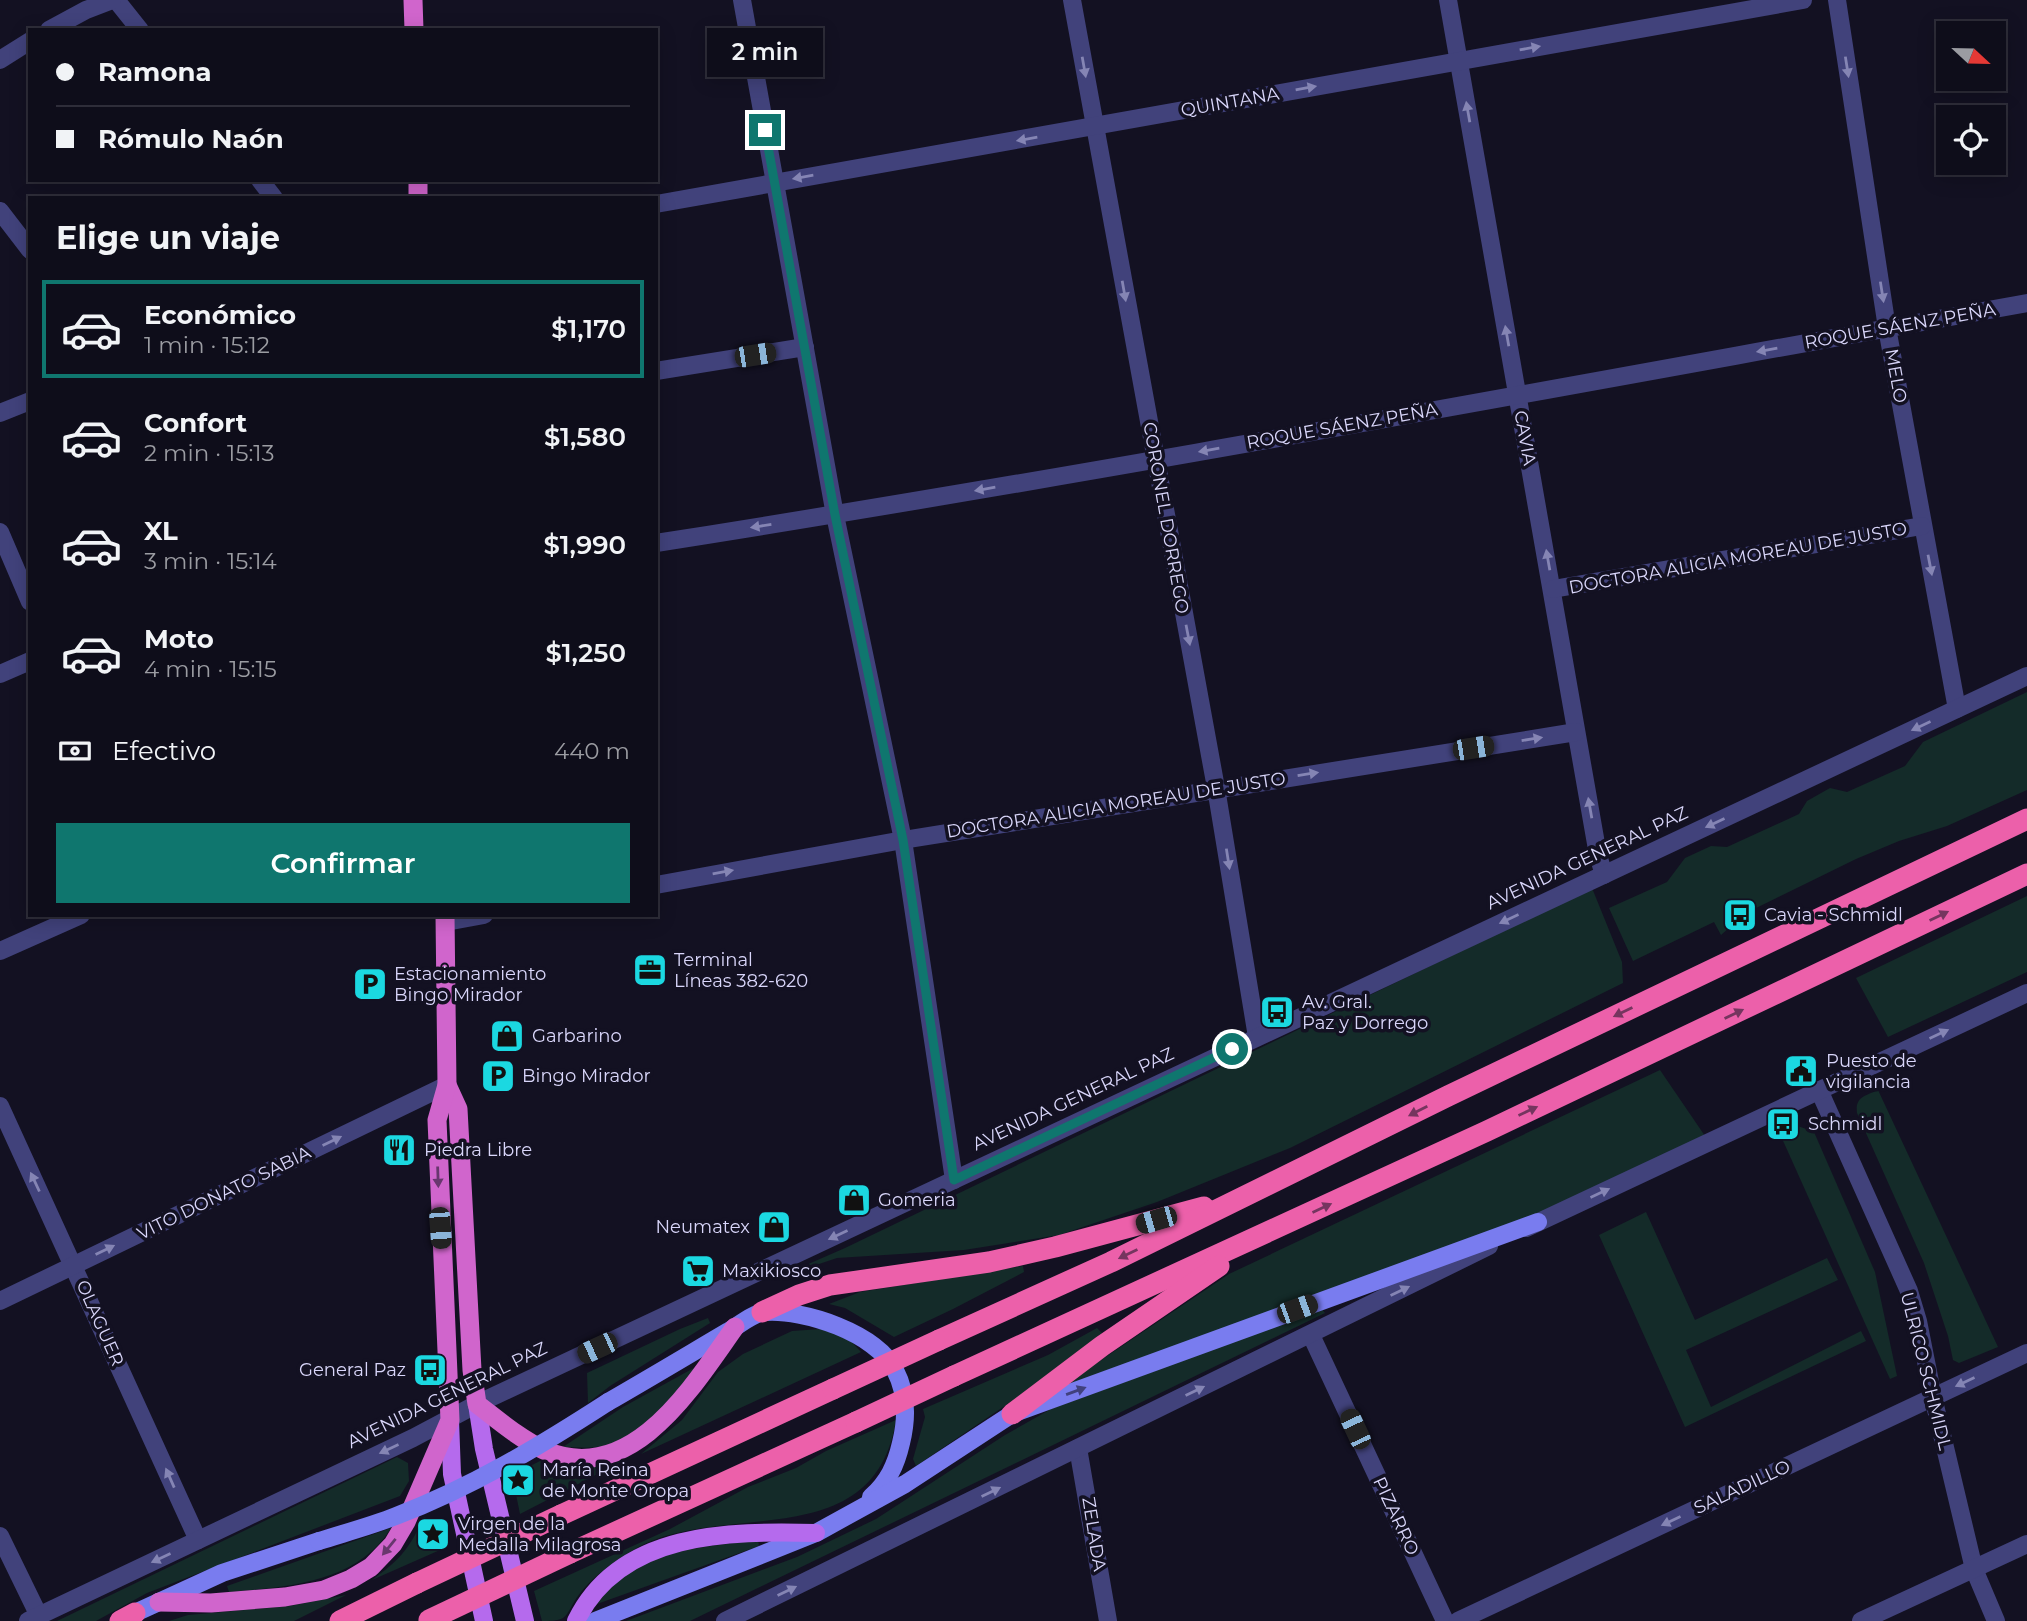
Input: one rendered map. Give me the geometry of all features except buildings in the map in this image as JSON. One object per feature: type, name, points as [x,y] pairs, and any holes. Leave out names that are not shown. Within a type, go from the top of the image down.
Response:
[{"type":"highway","points":[[413,0],[414,28]]},
{"type":"highway","points":[[340,1621],[561,1515],[1111,1262],[1448,1096],[2027,819]]},
{"type":"highway","points":[[428,1620],[1261,1236],[2027,874]]},
{"type":"highway","points":[[159,1602],[211,1603],[305,1594],[351,1580],[371,1567],[393,1544],[406,1522],[450,1420],[437,1120],[447,1085],[445,919]]},
{"type":"highway","points":[[447,1085],[458,1110],[472,1370],[477,1404],[543,1450],[577,1458],[608,1455],[652,1430],[677,1406],[735,1327]]},
{"type":"highway","points":[[762,1312],[799,1295],[830,1285],[1002,1259],[1256,1192]]},
{"type":"highway","points":[[1012,1414],[1102,1346],[1261,1236]]},
{"type":"main road","points":[[595,1621],[816,1533],[853,1514],[1012,1414],[1538,1222]]},
{"type":"main road","points":[[127,1618],[222,1573],[394,1517],[461,1488],[530,1452],[608,1402],[762,1312],[802,1315],[830,1322],[856,1335],[894,1367],[901,1383],[906,1414],[903,1437],[884,1486],[853,1514]]},
{"type":"main road","points":[[477,1404],[484,1449],[525,1621]]},
{"type":"main road","points":[[450,1420],[452,1474],[484,1621]]},
{"type":"main road","points":[[576,1621],[587,1599],[610,1577],[632,1560],[662,1547],[754,1532],[816,1533]]},
{"type":"street","points":[[53,28],[86,10],[114,0],[138,28]]},
{"type":"street","points":[[742,0],[835,515],[903,840],[954,1180]]},
{"type":"street","name":"CORONEL DORREGO","points":[[1072,0],[1216,788],[1258,1037]]},
{"type":"street","name":"CAVIA","points":[[1448,0],[1576,732],[1598,855],[1604,874]]},
{"type":"street","name":"QUINTANA","points":[[658,204],[1803,0]]},
{"type":"street","name":"MELO","points":[[1837,0],[1887,328],[1957,709]]},
{"type":"street","points":[[0,60],[28,42]]},
{"type":"street","points":[[262,182],[272,196]]},
{"type":"street","points":[[0,211],[28,247]]},
{"type":"street","name":"ROQUE SÁENZ PEÑA","points":[[658,543],[1155,459],[2027,303]]},
{"type":"street","points":[[658,371],[805,347]]},
{"type":"street","points":[[0,413],[28,402]]},
{"type":"street","name":"DOCTORA ALICIA MOREAU DE JUSTO","points":[[1553,589],[1922,526]]},
{"type":"street","points":[[0,532],[28,597]]},
{"type":"street","points":[[0,674],[28,662]]},
{"type":"street","name":"AVENIDA GENERAL PAZ","points":[[33,1618],[450,1420],[477,1404],[2027,676]]},
{"type":"street","name":"DOCTORA ALICIA MOREAU DE JUSTO","points":[[658,885],[903,840],[1576,732]]},
{"type":"street","points":[[0,951],[76,917]]},
{"type":"street","points":[[445,919],[464,917]]},
{"type":"street","points":[[725,1621],[1538,1222],[2027,993]]},
{"type":"street","name":"VITO DONATO SABIA","points":[[0,1301],[447,1085]]},
{"type":"street","name":"ULRICO SCHMIDL","points":[[1819,1090],[1909,1291],[1974,1569],[1996,1621]]},
{"type":"street","name":"OLAGUER","points":[[0,1106],[198,1540]]},
{"type":"street","name":"PIZARRO","points":[[1311,1335],[1445,1621]]},
{"type":"street","name":"SALADILLO","points":[[1458,1621],[2027,1353]]},
{"type":"street","name":"ZELADA","points":[[1078,1448],[1108,1621]]},
{"type":"street","points":[[0,1536],[33,1618]]},
{"type":"street","points":[[1861,1621],[2027,1544]]},
{"type":"green space","points":[[2027,692],[2027,790],[1947,826],[1899,841],[1856,859],[1746,913],[1721,935],[1714,922],[1633,961],[1609,908],[1667,882],[1685,858],[1711,846],[1727,847],[1799,814],[1807,801],[1830,788],[1847,792],[1905,766],[1923,742]]},
{"type":"green space","points":[[1592,888],[1622,962],[1623,983],[1290,1148],[1157,1202],[1059,1235],[964,1250],[837,1258],[774,1279],[845,1248]]},
{"type":"green space","points":[[2027,896],[2027,972],[1888,1037],[1856,978]]},
{"type":"green space","points":[[1660,1070],[1705,1136],[1535,1216],[1061,1387],[1229,1274]]},
{"type":"green space","points":[[1878,1090],[1998,1347],[1959,1363],[1953,1360],[1924,1263],[1857,1113],[1859,1100]]},
{"type":"green space","points":[[1798,1126],[1814,1132],[1875,1272],[1897,1376],[1890,1379],[1780,1134]]},
{"type":"green space","points":[[1646,1212],[1695,1320],[1827,1258],[1838,1280],[1686,1350],[1711,1407],[1861,1331],[1866,1341],[1685,1427],[1599,1235]]},
{"type":"green space","points":[[1023,1266],[1024,1272],[894,1337],[845,1308],[829,1304],[860,1292]]},
{"type":"green space","points":[[1322,1309],[1325,1313],[690,1621],[626,1621],[797,1557],[876,1519],[1005,1435],[1051,1409]]},
{"type":"green space","points":[[708,1318],[710,1323],[610,1386],[588,1403],[587,1373]]},
{"type":"green space","points":[[1097,1328],[1102,1333],[1015,1399],[916,1466],[913,1459],[925,1417],[923,1409],[1048,1355]]},
{"type":"green space","points":[[821,1329],[850,1340],[861,1352],[641,1454],[682,1420],[718,1372],[743,1354],[792,1331]]},
{"type":"green space","points":[[701,1364],[658,1414],[632,1434],[597,1447],[563,1447],[623,1407]]},
{"type":"green space","points":[[896,1420],[882,1463],[858,1491],[826,1508],[790,1518],[709,1527],[670,1535],[635,1549],[590,1583],[563,1618],[542,1621],[534,1591],[670,1529],[748,1487],[796,1468],[826,1451]]},
{"type":"green space","points":[[397,1457],[408,1463],[409,1481],[400,1496],[147,1593],[96,1621],[57,1621]]},
{"type":"green space","points":[[540,1461],[569,1468],[621,1462],[520,1514],[512,1475]]},
{"type":"green space","points":[[424,1517],[435,1522],[440,1550],[372,1580],[403,1553]]},
{"type":"green space","points":[[391,1528],[377,1546],[340,1571],[297,1584],[229,1592],[227,1586]]},
{"type":"green space","points":[[758,1540],[759,1546],[597,1604],[615,1583],[647,1562],[702,1547]]},
{"type":"green space","points":[[346,1595],[294,1621],[169,1621],[188,1615],[290,1606]]},
{"type":"place","name":"Cavia - Schmidl","points":[[1740,915]]},
{"type":"place","name":"Terminal Líneas 382-620","points":[[650,970]]},
{"type":"place","name":"Estacionamiento Bingo Mirador","points":[[370,984]]},
{"type":"place","name":"Av. Gral. Paz y Dorrego","points":[[1277,1012]]},
{"type":"place","name":"Garbarino","points":[[507,1036]]},
{"type":"place","name":"Puesto de vigilancia","points":[[1801,1071]]},
{"type":"place","name":"Bingo Mirador","points":[[498,1076]]},
{"type":"place","name":"Schmidl","points":[[1783,1124]]},
{"type":"place","name":"Piedra Libre","points":[[399,1150]]},
{"type":"place","name":"Gomeria","points":[[854,1200]]},
{"type":"place","name":"Neumatex","points":[[774,1227]]},
{"type":"place","name":"Maxikiosco","points":[[698,1271]]},
{"type":"place","name":"General Paz","points":[[430,1370]]},
{"type":"place","name":"María Reina de Monte Oropa","points":[[518,1480]]},
{"type":"place","name":"Virgen de la Medalla Milagrosa","points":[[433,1534]]},
{"type":"route","points":[[765,130],[835,515],[903,840],[954,1180],[1232,1049]]}]
